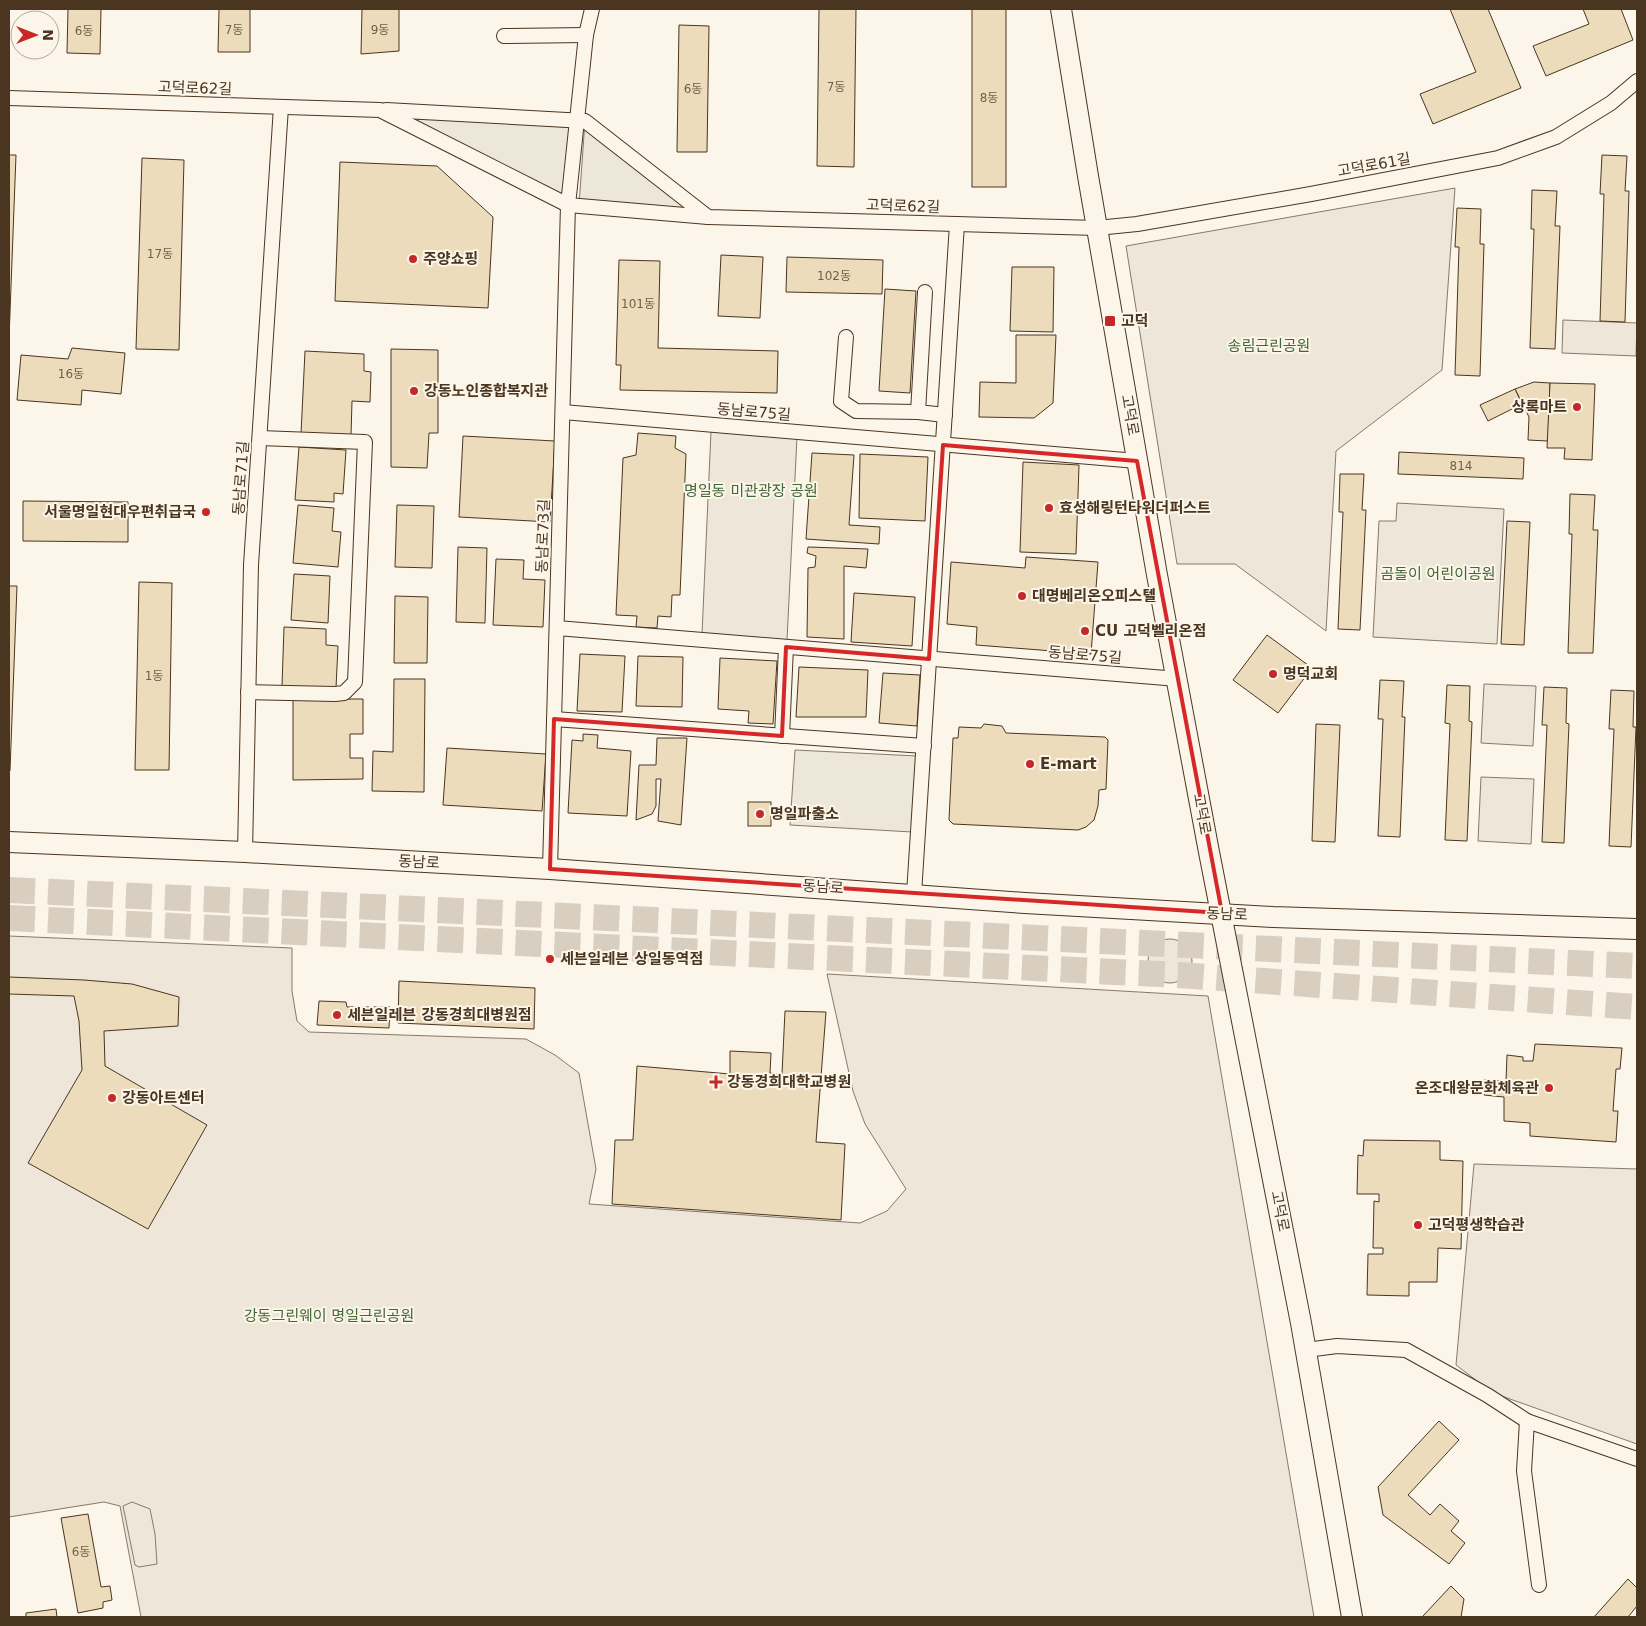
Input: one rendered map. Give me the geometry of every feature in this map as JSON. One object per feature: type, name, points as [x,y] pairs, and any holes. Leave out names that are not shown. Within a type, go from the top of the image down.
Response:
[{"type":"main road","name":"고덕로","points":[[1061,9],[1157,575],[1306,1350],[1352,1617]]},
{"type":"main road","name":"동남로","points":[[9,842],[245,852],[550,869],[1222,914],[1637,929]]},
{"type":"street","name":"동남로73길","points":[[550,869],[568,205],[586,36],[592,9]]},
{"type":"street","points":[[504,36],[586,36]]},
{"type":"street","name":"고덕로61길","points":[[1097,228],[1137,224],[1498,158],[1556,137],[1611,103],[1637,81]]},
{"type":"street","name":"고덕로62길","points":[[9,98],[380,110],[585,121],[708,217]]},
{"type":"street","name":"동남로71길","points":[[245,852],[251,565],[281,107]]},
{"type":"street","name":"고덕로62길","points":[[380,110],[568,205],[708,217],[1097,228]]},
{"type":"street","points":[[914,894],[957,224]]},
{"type":"street","points":[[918,412],[925,292]]},
{"type":"street","points":[[846,337],[841,401],[856,410],[945,414]]},
{"type":"street","name":"동남로75길","points":[[563,412],[1138,461]]},
{"type":"street","points":[[248,692],[336,694],[344,693],[355,682],[365,442],[260,438]]},
{"type":"street","name":"동남로75길","points":[[557,628],[1178,679]]},
{"type":"street","points":[[782,736],[786,647]]},
{"type":"street","points":[[554,719],[924,746]]},
{"type":"street","points":[[1306,1350],[1336,1346],[1406,1350],[1486,1395],[1527,1421],[1637,1459]]},
{"type":"street","points":[[1527,1421],[1524,1471],[1539,1585]]},
{"type":"highlighted area","points":[[943,445],[1137,461],[1222,913],[550,869],[554,719],[782,736],[786,647],[929,659]]},
{"type":"green space","name":"송림근린공원","points":[[1455,188],[1442,370],[1336,451],[1326,631],[1235,564],[1177,564],[1126,246]]},
{"type":"green space","points":[[1563,320],[1637,323],[1636,356],[1562,353]]},
{"type":"green space","name":"명일동 미관광장 공원","points":[[711,431],[797,437],[787,640],[702,634]]},
{"type":"green space","name":"곰돌이 어린이공원","points":[[1397,503],[1504,509],[1497,644],[1373,637],[1379,521],[1396,521]]},
{"type":"green space","points":[[1484,684],[1536,686],[1533,746],[1481,743]]},
{"type":"green space","points":[[1481,777],[1534,779],[1531,844],[1478,841]]},
{"type":"green space","name":"강동그린웨이 명일근린공원","points":[[9,936],[292,948],[292,991],[297,1021],[309,1032],[526,1039],[555,1055],[579,1073],[596,1169],[589,1204],[860,1223],[887,1211],[906,1189],[865,1124],[853,1091],[827,974],[1208,996],[1314,1617],[141,1617],[120,1506],[104,1502],[9,1517]]},
{"type":"green space","points":[[1474,1164],[1637,1169],[1637,1444],[1493,1393],[1456,1365]]},
{"type":"shaded area","points":[[398,119],[577,121],[568,205]]},
{"type":"shaded area","points":[[585,121],[708,217],[579,205]]},
{"type":"shaded area","points":[[795,750],[917,756],[912,832],[790,825]]},
{"type":"shaded area","points":[[1166,939],[1174,939],[1186,945],[1192,961],[1186,977],[1174,983],[1166,983],[1154,977],[1148,965],[1148,957],[1154,945]]},
{"type":"shaded area","points":[[132,1502],[150,1509],[155,1534],[157,1564],[139,1567],[135,1565],[123,1506]]},
{"type":"building","points":[[68,9],[101,9],[100,54],[67,53]]},
{"type":"building","points":[[219,9],[250,9],[250,52],[218,52]]},
{"type":"building","points":[[362,9],[399,9],[399,51],[361,54]]},
{"type":"building","points":[[819,9],[856,9],[854,167],[817,166]]},
{"type":"building","points":[[972,9],[1006,9],[1006,187],[972,187]]},
{"type":"building","points":[[1450,9],[1488,9],[1521,88],[1433,124],[1420,94],[1476,72]]},
{"type":"building","points":[[1583,9],[1621,9],[1633,40],[1546,76],[1533,46],[1589,24]]},
{"type":"building","points":[[679,25],[709,26],[707,152],[677,152]]},
{"type":"building","points":[[9,155],[16,155],[9,339]]},
{"type":"building","points":[[1602,155],[1627,156],[1625,191],[1629,191],[1625,322],[1600,321],[1604,194],[1600,194]]},
{"type":"building","points":[[142,158],[184,160],[179,350],[136,349]]},
{"type":"building","name":"주양쇼핑","points":[[340,162],[437,166],[493,217],[488,308],[335,301]]},
{"type":"building","points":[[1532,190],[1557,191],[1555,226],[1560,226],[1555,349],[1530,348],[1534,229],[1531,229]]},
{"type":"building","points":[[1457,208],[1481,209],[1480,244],[1484,244],[1480,376],[1455,375],[1459,247],[1455,247]]},
{"type":"building","points":[[721,255],[763,257],[760,318],[718,316]]},
{"type":"building","points":[[787,257],[883,260],[882,294],[786,292]]},
{"type":"building","points":[[619,260],[660,261],[658,348],[778,351],[777,393],[620,390],[621,365],[616,365]]},
{"type":"building","points":[[1012,267],[1054,267],[1053,332],[1010,331]]},
{"type":"building","points":[[885,289],[916,291],[910,393],[879,391]]},
{"type":"building","points":[[1016,335],[1056,335],[1053,403],[1034,418],[979,417],[980,382],[1016,383]]},
{"type":"building","points":[[72,348],[125,353],[121,394],[82,390],[81,405],[17,400],[21,355],[68,359]]},
{"type":"building","name":"강동노인종합복지관","points":[[391,349],[438,350],[438,433],[429,433],[427,468],[391,467]]},
{"type":"building","points":[[305,351],[364,354],[364,371],[371,372],[370,402],[352,401],[351,436],[301,434]]},
{"type":"building","points":[[1534,382],[1550,383],[1548,441],[1528,440],[1529,417],[1515,389]]},
{"type":"building","points":[[1550,383],[1595,384],[1592,460],[1564,459],[1565,448],[1547,448]]},
{"type":"building","points":[[1515,389],[1522,404],[1488,421],[1480,405]]},
{"type":"building","points":[[638,433],[676,436],[675,448],[686,454],[680,595],[672,595],[671,617],[658,616],[657,628],[636,627],[637,616],[616,615],[623,458],[636,455]]},
{"type":"building","points":[[463,436],[555,441],[550,522],[459,517]]},
{"type":"building","points":[[299,447],[346,450],[343,494],[334,493],[334,502],[295,500]]},
{"type":"building","points":[[1399,452],[1524,458],[1523,479],[1398,474]]},
{"type":"building","points":[[812,453],[854,455],[849,525],[880,527],[879,544],[806,539]]},
{"type":"building","points":[[860,454],[928,457],[925,521],[859,518]]},
{"type":"building","name":"효성해링턴타워더퍼스트","points":[[1023,462],[1079,465],[1076,554],[1020,552]]},
{"type":"building","points":[[1340,474],[1364,474],[1362,510],[1366,510],[1360,630],[1338,629],[1343,512],[1339,512]]},
{"type":"building","points":[[1570,494],[1595,495],[1593,530],[1598,530],[1593,653],[1568,653],[1572,534],[1569,534]]},
{"type":"building","points":[[23,501],[128,502],[128,542],[23,541]]},
{"type":"building","points":[[298,505],[334,508],[332,531],[341,532],[338,567],[293,563]]},
{"type":"building","points":[[397,505],[434,506],[432,568],[395,567]]},
{"type":"building","points":[[1507,521],[1530,522],[1524,645],[1501,644]]},
{"type":"building","points":[[458,547],[487,548],[485,623],[456,622]]},
{"type":"building","points":[[808,547],[868,549],[866,568],[844,566],[844,639],[807,637],[808,568],[815,567],[816,556],[807,553]]},
{"type":"building","name":"대명베리온오피스텔","points":[[1026,557],[1098,562],[1091,654],[976,645],[977,627],[947,624],[951,562],[1025,568]]},
{"type":"building","points":[[496,559],[524,560],[523,579],[545,580],[543,627],[493,625]]},
{"type":"building","points":[[294,574],[330,576],[328,623],[291,620]]},
{"type":"building","points":[[139,582],[172,583],[169,770],[135,770]]},
{"type":"building","points":[[9,586],[17,586],[10,771],[9,771]]},
{"type":"building","points":[[854,593],[915,597],[912,646],[851,642]]},
{"type":"building","points":[[395,596],[428,597],[427,663],[394,663]]},
{"type":"building","points":[[284,627],[326,629],[326,645],[338,646],[336,688],[282,686]]},
{"type":"building","name":"명덕교회","points":[[1267,635],[1312,668],[1278,713],[1233,680]]},
{"type":"building","points":[[580,654],[625,656],[622,712],[577,711]]},
{"type":"building","points":[[638,656],[683,657],[682,707],[636,706]]},
{"type":"building","points":[[720,658],[777,661],[773,724],[748,723],[749,711],[718,709]]},
{"type":"building","points":[[799,667],[868,670],[866,717],[796,717]]},
{"type":"building","points":[[883,673],[920,675],[917,726],[879,723]]},
{"type":"building","points":[[394,679],[425,679],[424,792],[372,791],[373,751],[393,752]]},
{"type":"building","points":[[1380,680],[1404,681],[1402,717],[1405,717],[1400,837],[1378,836],[1383,719],[1378,719]]},
{"type":"building","points":[[1447,685],[1470,686],[1469,721],[1472,722],[1467,841],[1445,840],[1450,724],[1445,723]]},
{"type":"building","points":[[1544,687],[1567,688],[1566,723],[1569,724],[1564,843],[1542,842],[1547,725],[1542,725]]},
{"type":"building","points":[[1611,690],[1634,691],[1633,727],[1636,727],[1631,847],[1609,846],[1614,729],[1609,729]]},
{"type":"building","points":[[293,699],[363,699],[363,734],[350,734],[350,758],[363,758],[363,779],[293,780]]},
{"type":"building","name":"E-mart","points":[[984,724],[1002,726],[1006,733],[1105,737],[1108,740],[1106,789],[1099,790],[1098,806],[1094,820],[1086,827],[1078,830],[953,824],[949,820],[953,738],[958,738],[959,727],[981,728]]},
{"type":"building","points":[[1316,724],[1340,725],[1335,842],[1312,841]]},
{"type":"building","points":[[583,734],[598,735],[597,748],[631,751],[627,816],[568,813],[572,740],[583,741]]},
{"type":"building","points":[[657,738],[687,738],[681,825],[658,821],[661,779],[656,779],[656,806],[652,814],[636,820],[639,765],[656,765]]},
{"type":"building","points":[[447,748],[546,754],[542,811],[443,805]]},
{"type":"building","name":"명일파출소","points":[[748,802],[771,802],[771,826],[748,826]]},
{"type":"building","name":"강동아트센터","points":[[9,977],[132,984],[179,997],[178,1026],[104,1031],[105,1066],[207,1125],[148,1229],[28,1163],[82,1070],[79,1021],[74,996],[9,994]]},
{"type":"building","points":[[399,981],[535,988],[534,1029],[398,1023]]},
{"type":"building","points":[[319,1001],[346,1002],[347,1007],[390,1007],[389,1028],[317,1025]]},
{"type":"building","name":"강동경희대학교병원","points":[[785,1011],[826,1012],[816,1142],[845,1144],[841,1220],[612,1204],[615,1140],[633,1140],[637,1066],[730,1074],[730,1051],[771,1053],[770,1073],[782,1074]]},
{"type":"building","name":"온조대왕문화체육관","points":[[1535,1044],[1622,1048],[1620,1069],[1616,1069],[1613,1111],[1618,1111],[1616,1142],[1530,1136],[1530,1123],[1504,1121],[1504,1097],[1484,1095],[1484,1080],[1506,1081],[1507,1055],[1523,1057],[1523,1061],[1533,1061]]},
{"type":"building","name":"고덕평생학습관","points":[[1364,1140],[1440,1141],[1440,1160],[1463,1161],[1461,1249],[1438,1248],[1437,1282],[1409,1282],[1409,1296],[1367,1295],[1368,1254],[1383,1254],[1383,1248],[1373,1248],[1374,1201],[1379,1202],[1379,1194],[1357,1194],[1358,1155],[1363,1156]]},
{"type":"building","points":[[1439,1421],[1459,1440],[1408,1495],[1430,1515],[1440,1504],[1459,1521],[1451,1531],[1465,1543],[1449,1564],[1383,1515],[1378,1487]]},
{"type":"building","points":[[88,1514],[101,1587],[110,1586],[112,1600],[103,1602],[103,1608],[78,1613],[61,1518]]},
{"type":"building","points":[[1628,1579],[1637,1588],[1637,1606],[1628,1617],[1594,1617]]},
{"type":"building","points":[[1451,1586],[1464,1599],[1461,1617],[1422,1617]]},
{"type":"building","points":[[56,1609],[57,1617],[26,1617],[26,1613]]},
{"type":"tunnel","points":[[9,890],[1637,966]]},
{"type":"tunnel","points":[[9,918],[1178,975],[1637,1007]]},
{"type":"place","name":"주양쇼핑","points":[[413,259]]},
{"type":"place","name":"고덕","points":[[1110,321]]},
{"type":"place","name":"강동노인종합복지관","points":[[414,391]]},
{"type":"place","name":"상록마트","points":[[1577,407]]},
{"type":"place","name":"효성해링턴타워더퍼스트","points":[[1049,508]]},
{"type":"place","name":"서울명일현대우편취급국","points":[[206,512]]},
{"type":"place","name":"대명베리온오피스텔","points":[[1022,596]]},
{"type":"place","name":"CU 고덕벨리온점","points":[[1085,631]]},
{"type":"place","name":"명덕교회","points":[[1273,674]]},
{"type":"place","name":"E-mart","points":[[1030,764]]},
{"type":"place","name":"명일파출소","points":[[760,814]]},
{"type":"place","name":"세븐일레븐 상일동역점","points":[[550,959]]},
{"type":"place","name":"세븐일레븐 강동경희대병원점","points":[[337,1015]]},
{"type":"place","name":"강동경희대학교병원","points":[[716,1082]]},
{"type":"place","name":"온조대왕문화체육관","points":[[1549,1088]]},
{"type":"place","name":"강동아트센터","points":[[112,1098]]},
{"type":"place","name":"고덕평생학습관","points":[[1418,1225]]}]
